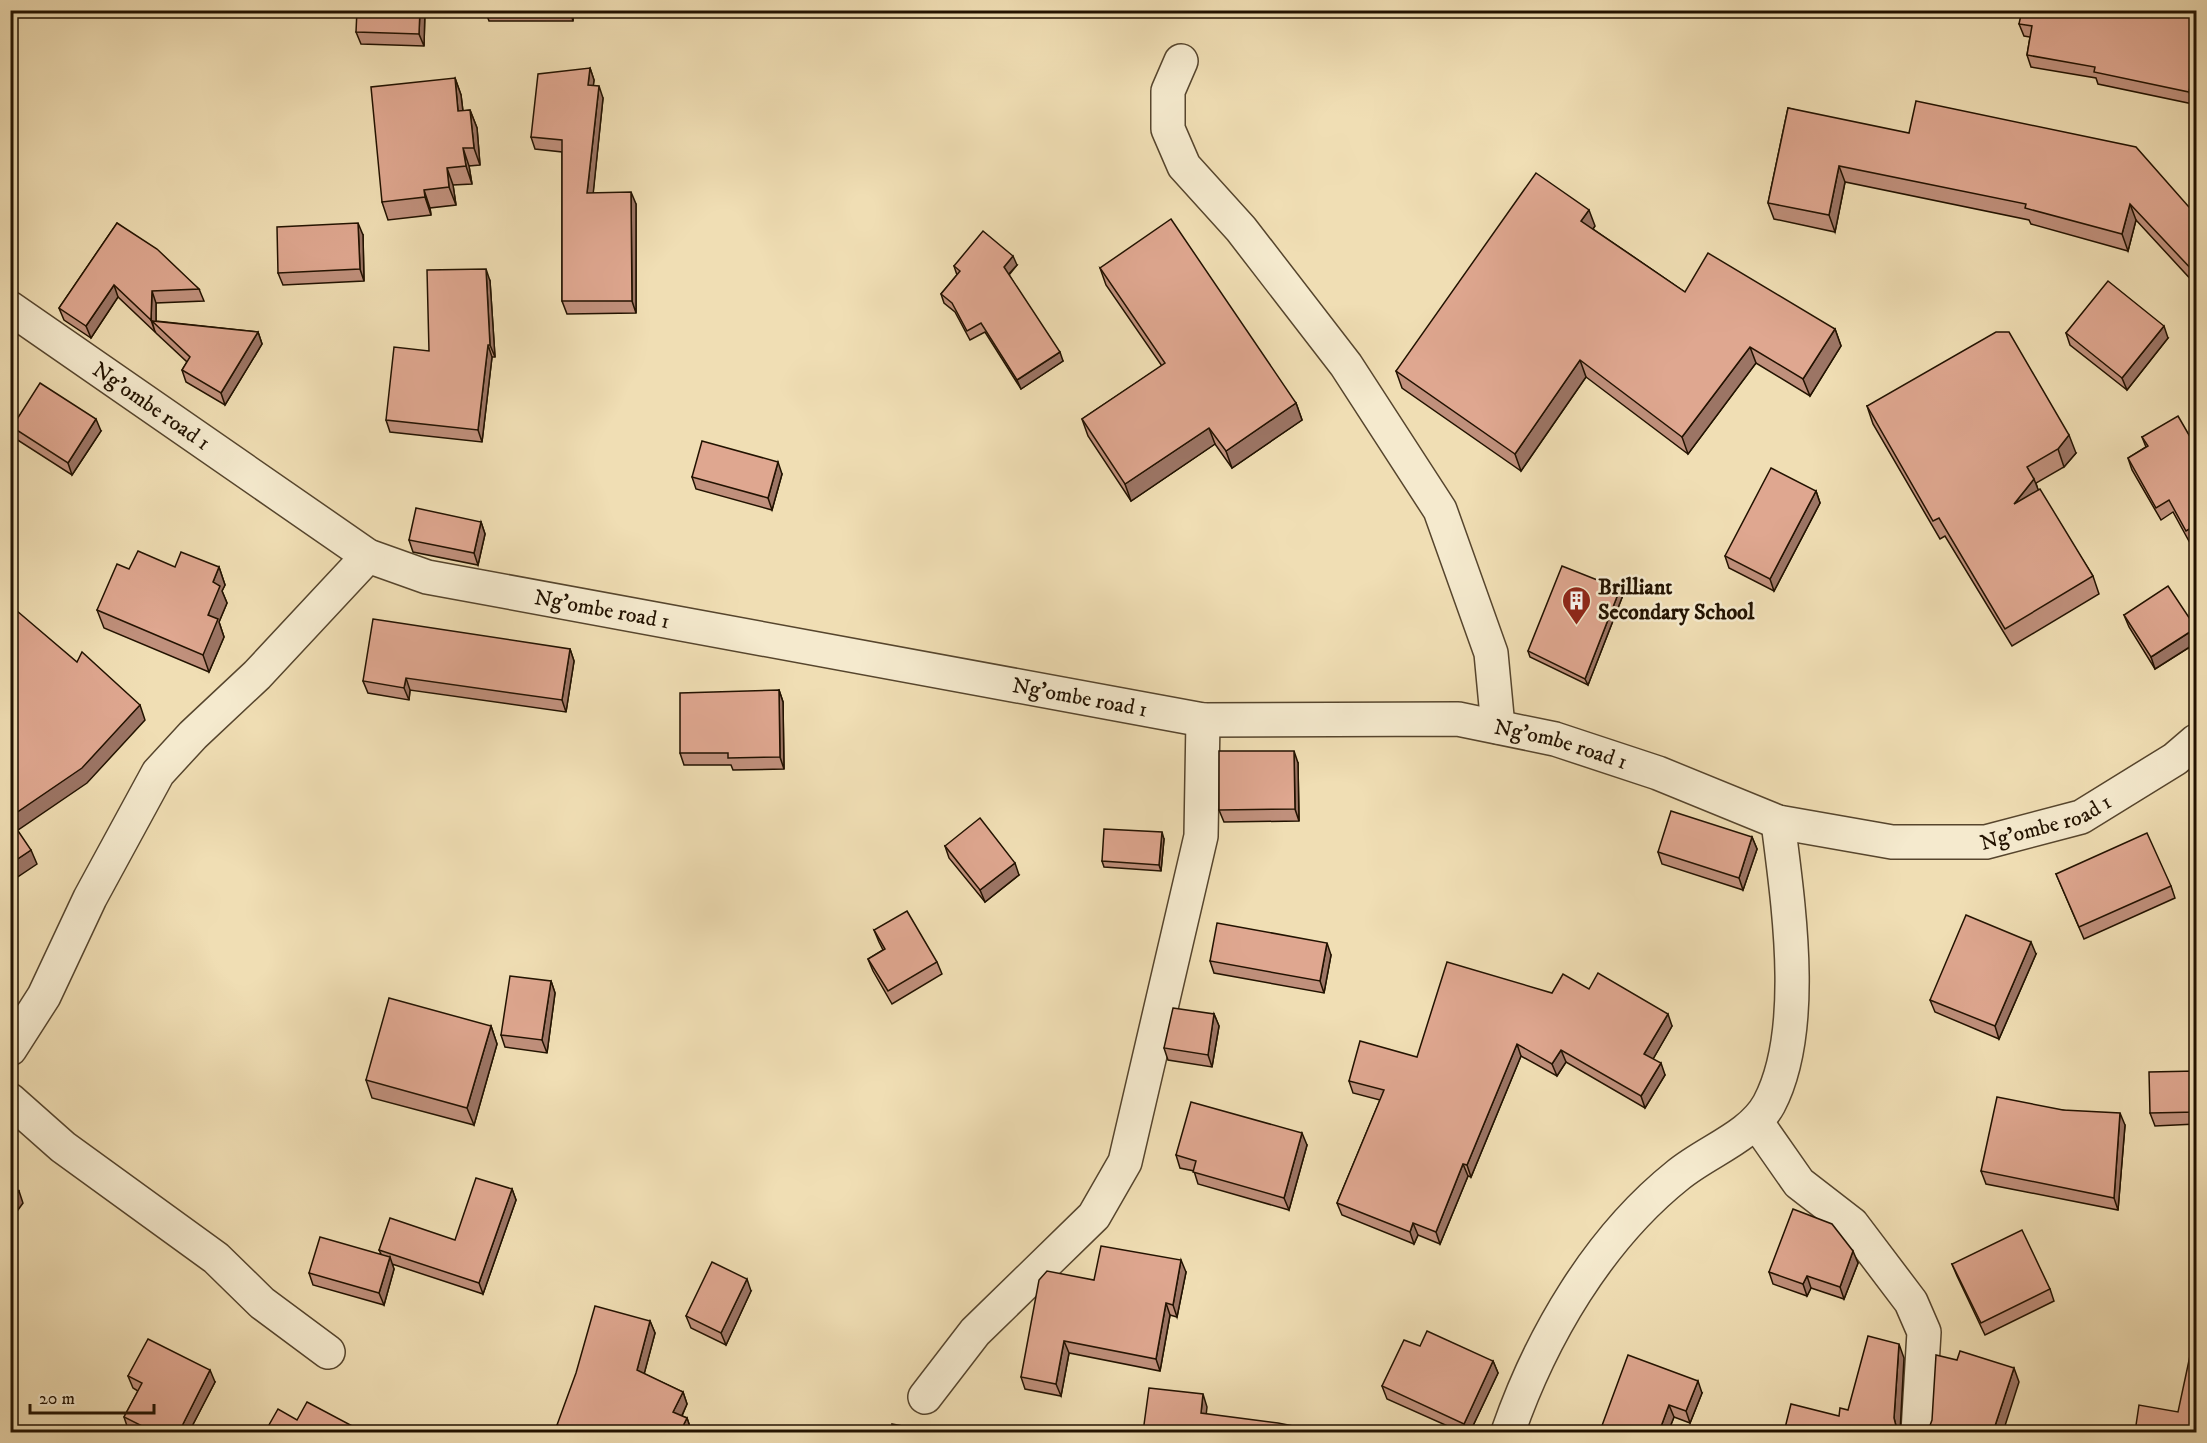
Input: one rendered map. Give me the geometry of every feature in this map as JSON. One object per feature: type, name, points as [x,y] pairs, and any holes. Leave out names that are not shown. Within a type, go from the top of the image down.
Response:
[{"type":"street","points":[[1181,61],[1168,91],[1168,129],[1184,166],[1241,229],[1346,365],[1440,510],[1491,653],[1498,727]]},
{"type":"street","name":"Ng’ombe road 1","points":[[10,308],[368,556],[427,577],[1203,720],[1458,719],[1555,739],[1658,773],[1778,822],[1893,842],[1986,842],[2081,817],[2175,759],[2196,741]]},
{"type":"street","points":[[10,1049],[44,996],[90,897],[158,773],[193,735],[257,675],[368,556]]},
{"type":"street","points":[[925,1397],[975,1332],[1094,1216],[1125,1162],[1201,836],[1203,720]]},
{"type":"street","points":[[1508,1432],[1516,1408],[1566,1305],[1623,1228],[1677,1175],[1757,1123],[1770,1102],[1783,1066],[1791,1006],[1788,905],[1778,822]]},
{"type":"street","points":[[10,1100],[63,1147],[216,1258],[262,1303],[328,1352]]},
{"type":"street","points":[[1757,1123],[1799,1183],[1852,1224],[1911,1302],[1924,1332],[1918,1432]]},
{"type":"building","points":[[357,10],[420,10],[419,34],[356,32]]},
{"type":"building","points":[[2022,10],[2196,10],[2196,56],[2189,92],[2094,72],[2095,67],[2027,55],[2032,26],[2019,24]]},
{"type":"building","points":[[590,68],[588,85],[599,86],[587,193],[631,192],[632,301],[562,301],[562,140],[531,137],[538,74]]},
{"type":"building","points":[[455,78],[458,111],[470,110],[474,148],[463,148],[466,166],[447,168],[449,187],[424,190],[425,197],[382,202],[371,87]]},
{"type":"building","points":[[1916,101],[2136,147],[2196,215],[2196,274],[2130,204],[2122,234],[2025,208],[2026,204],[1839,166],[1829,215],[1768,203],[1788,108],[1909,133]]},
{"type":"building","points":[[1536,173],[1589,210],[1581,221],[1685,292],[1708,253],[1835,329],[1803,379],[1750,347],[1682,437],[1580,360],[1515,454],[1396,371]]},
{"type":"building","points":[[1171,219],[1296,403],[1226,451],[1209,428],[1125,484],[1082,419],[1165,363],[1100,268]]},
{"type":"building","points":[[117,223],[157,249],[199,289],[152,291],[151,320],[114,285],[86,326],[59,308]]},
{"type":"building","points":[[358,223],[360,269],[278,273],[277,227]]},
{"type":"building","points":[[983,231],[1013,256],[1004,267],[1060,352],[1017,380],[981,323],[967,331],[952,303],[941,294],[960,271],[954,266]]},
{"type":"building","points":[[486,269],[490,345],[488,345],[478,430],[386,420],[394,347],[429,351],[427,270]]},
{"type":"building","points":[[2108,281],[2164,326],[2122,378],[2066,333]]},
{"type":"building","points":[[152,321],[258,332],[221,393],[182,370],[190,357]]},
{"type":"building","points":[[1996,332],[2009,332],[2069,435],[2058,449],[2027,467],[2034,479],[2014,504],[2040,489],[2093,576],[2005,629],[1939,518],[1933,521],[1867,406]]},
{"type":"building","points":[[40,383],[96,419],[68,463],[12,427]]},
{"type":"building","points":[[2178,416],[2196,447],[2196,525],[2186,531],[2169,500],[2156,508],[2128,458],[2148,446],[2142,437]]},
{"type":"building","points":[[702,441],[778,462],[768,498],[692,477]]},
{"type":"building","points":[[1771,468],[1816,491],[1770,579],[1725,556]]},
{"type":"building","points":[[416,508],[481,522],[474,553],[409,540]]},
{"type":"building","points":[[138,551],[175,567],[181,552],[219,567],[213,582],[220,586],[208,615],[218,619],[203,655],[97,610],[117,564],[129,569]]},
{"type":"building","name":"Brilliant Secondary School","points":[[1562,566],[1620,589],[1585,679],[1528,651]]},
{"type":"building","points":[[2168,586],[2196,628],[2151,657],[2124,615]]},
{"type":"building","points":[[10,605],[77,662],[82,652],[140,705],[82,768],[10,817]]},
{"type":"building","points":[[373,619],[570,649],[562,700],[406,678],[404,688],[363,681]]},
{"type":"building","points":[[779,690],[780,757],[728,758],[728,753],[680,753],[680,693]]},
{"type":"building","points":[[1219,751],[1294,751],[1295,809],[1219,810]]},
{"type":"building","points":[[1671,811],[1752,837],[1739,878],[1658,852]]},
{"type":"building","points":[[980,818],[1015,863],[980,890],[945,846]]},
{"type":"building","points":[[10,819],[31,850],[10,864]]},
{"type":"building","points":[[1104,829],[1162,832],[1159,865],[1102,861]]},
{"type":"building","points":[[2147,833],[2171,886],[2079,927],[2056,874]]},
{"type":"building","points":[[907,911],[937,962],[888,991],[868,959],[885,949],[874,930]]},
{"type":"building","points":[[1966,915],[2031,942],[1995,1026],[1930,1000]]},
{"type":"building","points":[[1217,923],[1327,943],[1320,981],[1210,961]]},
{"type":"building","points":[[1447,962],[1552,993],[1563,974],[1589,989],[1598,973],[1668,1014],[1644,1054],[1661,1063],[1641,1096],[1561,1050],[1552,1064],[1517,1044],[1467,1165],[1463,1164],[1436,1232],[1413,1223],[1410,1232],[1337,1203],[1384,1090],[1349,1081],[1360,1041],[1417,1057]]},
{"type":"building","points":[[510,976],[551,981],[542,1040],[501,1035]]},
{"type":"building","points":[[389,998],[491,1026],[467,1108],[366,1080]]},
{"type":"building","points":[[1173,1008],[1214,1014],[1208,1055],[1164,1048]]},
{"type":"building","points":[[2196,1071],[2196,1112],[2150,1113],[2149,1072]]},
{"type":"building","points":[[1997,1097],[2063,1110],[2120,1113],[2114,1198],[1981,1171]]},
{"type":"building","points":[[1191,1102],[1302,1133],[1284,1198],[1193,1172],[1196,1161],[1176,1155]]},
{"type":"building","points":[[476,1178],[512,1189],[479,1283],[379,1250],[390,1218],[455,1240]]},
{"type":"building","points":[[10,1185],[19,1191],[10,1202]]},
{"type":"building","points":[[1793,1209],[1832,1224],[1853,1251],[1840,1287],[1807,1276],[1803,1284],[1769,1272]]},
{"type":"building","points":[[2022,1230],[2050,1289],[1981,1323],[1952,1264]]},
{"type":"building","points":[[320,1237],[390,1257],[379,1293],[309,1273]]},
{"type":"building","points":[[1101,1246],[1181,1260],[1173,1305],[1166,1303],[1156,1359],[1064,1341],[1056,1384],[1021,1377],[1039,1280],[1047,1271],[1094,1280]]},
{"type":"building","points":[[712,1262],[747,1279],[721,1333],[686,1316]]},
{"type":"building","points":[[595,1306],[650,1321],[637,1370],[683,1392],[673,1412],[687,1418],[680,1432],[577,1432],[557,1425],[576,1373]]},
{"type":"building","points":[[1427,1331],[1493,1361],[1464,1424],[1382,1386],[1404,1340],[1420,1346]]},
{"type":"building","points":[[1868,1336],[1899,1344],[1894,1418],[1901,1432],[1784,1432],[1791,1404],[1839,1416],[1840,1408],[1848,1410]]},
{"type":"building","points":[[2194,1337],[2196,1337],[2196,1432],[2135,1432],[2139,1405],[2178,1412]]},
{"type":"building","points":[[148,1339],[210,1370],[179,1432],[154,1432],[124,1417],[142,1383],[128,1376]]},
{"type":"building","points":[[1960,1351],[2014,1368],[1993,1432],[1924,1432],[1929,1428],[1932,1420],[1936,1355],[1957,1360]]},
{"type":"building","points":[[1628,1355],[1698,1381],[1686,1411],[1669,1405],[1659,1432],[1600,1431]]},
{"type":"building","points":[[1149,1388],[1203,1394],[1201,1413],[1278,1423],[1324,1432],[1143,1432]]},
{"type":"building","points":[[307,1402],[358,1429],[356,1432],[265,1432],[278,1409],[297,1420]]},
{"type":"building","points":[[892,1424],[935,1432],[891,1432]]},
{"type":"place","name":"Brilliant Secondary School","points":[[1577,626]]}]
